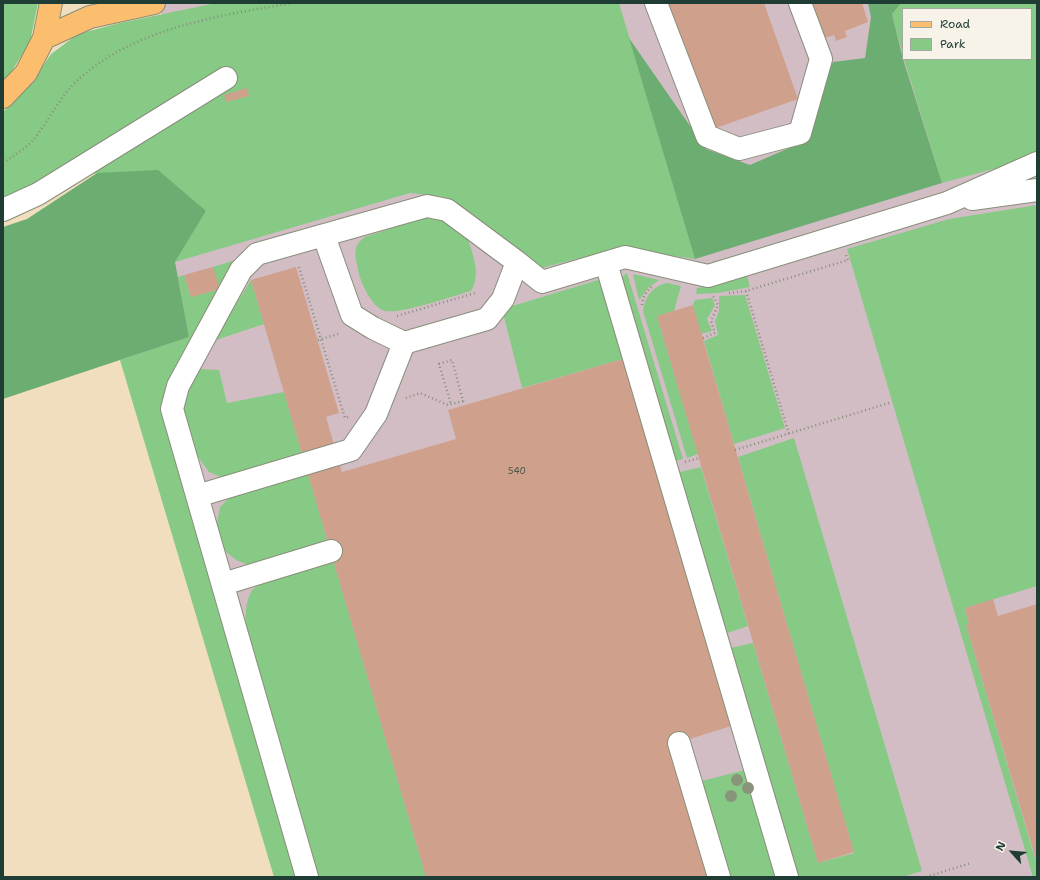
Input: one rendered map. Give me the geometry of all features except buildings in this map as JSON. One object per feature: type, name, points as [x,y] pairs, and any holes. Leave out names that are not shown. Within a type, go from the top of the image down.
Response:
[{"type":"main road","points":[[3,97],[26,73],[44,38],[51,3]]},
{"type":"main road","points":[[44,38],[90,17],[154,3]]},
{"type":"lane","points":[[656,3],[707,136],[739,149],[800,133],[821,59],[800,3]]},
{"type":"lane","points":[[3,210],[38,194],[226,78]]},
{"type":"lane","points":[[307,877],[172,409],[178,386],[241,270],[257,254],[427,206],[447,210],[542,282],[625,257],[708,276],[947,203],[1037,163]]},
{"type":"lane","points":[[947,203],[1037,190]]},
{"type":"lane","points":[[324,236],[352,315],[373,328],[404,343],[487,319],[503,299],[517,262]]},
{"type":"lane","points":[[606,263],[787,877]]},
{"type":"lane","points":[[197,496],[351,450],[376,414],[404,343]]},
{"type":"lane","points":[[222,584],[331,551]]},
{"type":"lane","points":[[679,743],[719,877]]},
{"type":"path","points":[[3,163],[34,140],[77,80],[116,52],[156,34],[207,18],[293,3]]},
{"type":"path","points":[[765,285],[848,260],[846,253]]},
{"type":"path","points":[[641,312],[642,300],[648,290],[657,283]]},
{"type":"path","points":[[746,291],[789,434]]},
{"type":"path","points":[[703,338],[715,333],[711,321],[718,305],[713,295]]},
{"type":"path","points":[[736,450],[889,403]]},
{"type":"path","points":[[926,877],[970,863]]},
{"type":"shaded area","points":[[159,3],[1037,3],[1037,877],[279,877],[106,248],[170,50]]},
{"type":"green space","points":[[3,3],[38,3],[30,42],[8,77],[3,81]]},
{"type":"green space","points":[[216,3],[619,3],[695,259],[619,248],[541,268],[445,197],[410,193],[175,262],[206,211],[97,173],[3,199],[3,112],[30,85],[51,54],[78,34],[120,23]]},
{"type":"green space","points":[[868,3],[901,3],[892,14],[902,60],[903,60],[942,183],[695,259],[629,38],[706,149],[750,165],[803,142],[833,62],[865,58],[871,17]]},
{"type":"green space","points":[[901,3],[1037,3],[1037,157],[942,183],[904,60],[1032,60],[1032,8],[902,8],[902,51],[892,14]]},
{"type":"green space","points":[[158,170],[206,211],[175,262],[189,337],[3,399],[3,227],[27,219],[97,173]]},
{"type":"green space","points":[[1037,205],[1037,586],[965,608],[969,624],[966,625],[1037,865],[1037,877],[1033,877],[847,249],[949,219]]},
{"type":"green space","points":[[423,218],[442,220],[466,234],[476,270],[476,277],[471,291],[399,311],[382,310],[373,302],[363,286],[356,259],[356,247],[365,237]]},
{"type":"green space","points":[[242,258],[173,383],[302,877],[274,877],[120,360],[189,337],[178,277],[184,275],[191,297],[219,289],[213,267]]},
{"type":"green space","points":[[627,273],[683,459],[670,462],[621,282],[622,277]]},
{"type":"green space","points":[[633,274],[659,280],[648,288],[639,300]]},
{"type":"green space","points":[[747,276],[750,287],[718,293],[696,294],[697,288],[718,285]]},
{"type":"green space","points":[[251,280],[264,324],[213,341]]},
{"type":"green space","points":[[598,280],[607,287],[623,359],[522,388],[504,317],[506,308]]},
{"type":"green space","points":[[667,283],[681,286],[674,311],[657,316],[698,454],[687,458],[643,311],[650,293],[657,287]]},
{"type":"green space","points":[[745,295],[785,428],[734,444],[704,341],[718,335],[715,321],[719,311],[719,296]]},
{"type":"green space","points":[[712,298],[715,305],[707,319],[712,331],[701,334],[693,305],[695,300]]},
{"type":"green space","points":[[199,369],[219,370],[227,403],[284,392],[302,454],[223,478],[209,472],[196,454],[182,409],[185,394]]},
{"type":"green space","points":[[794,438],[922,871],[902,877],[793,877],[726,649],[753,643],[818,863],[854,853],[738,457]]},
{"type":"green space","points":[[701,467],[748,626],[721,635],[672,474]]},
{"type":"green space","points":[[308,473],[328,543],[256,568],[236,560],[219,546],[217,523],[220,507],[230,497]]},
{"type":"green space","points":[[333,559],[426,877],[317,877],[245,628],[248,601],[251,592],[256,587],[264,582],[302,568]]},
{"type":"green space","points":[[749,769],[781,877],[725,877],[698,782]]}]
